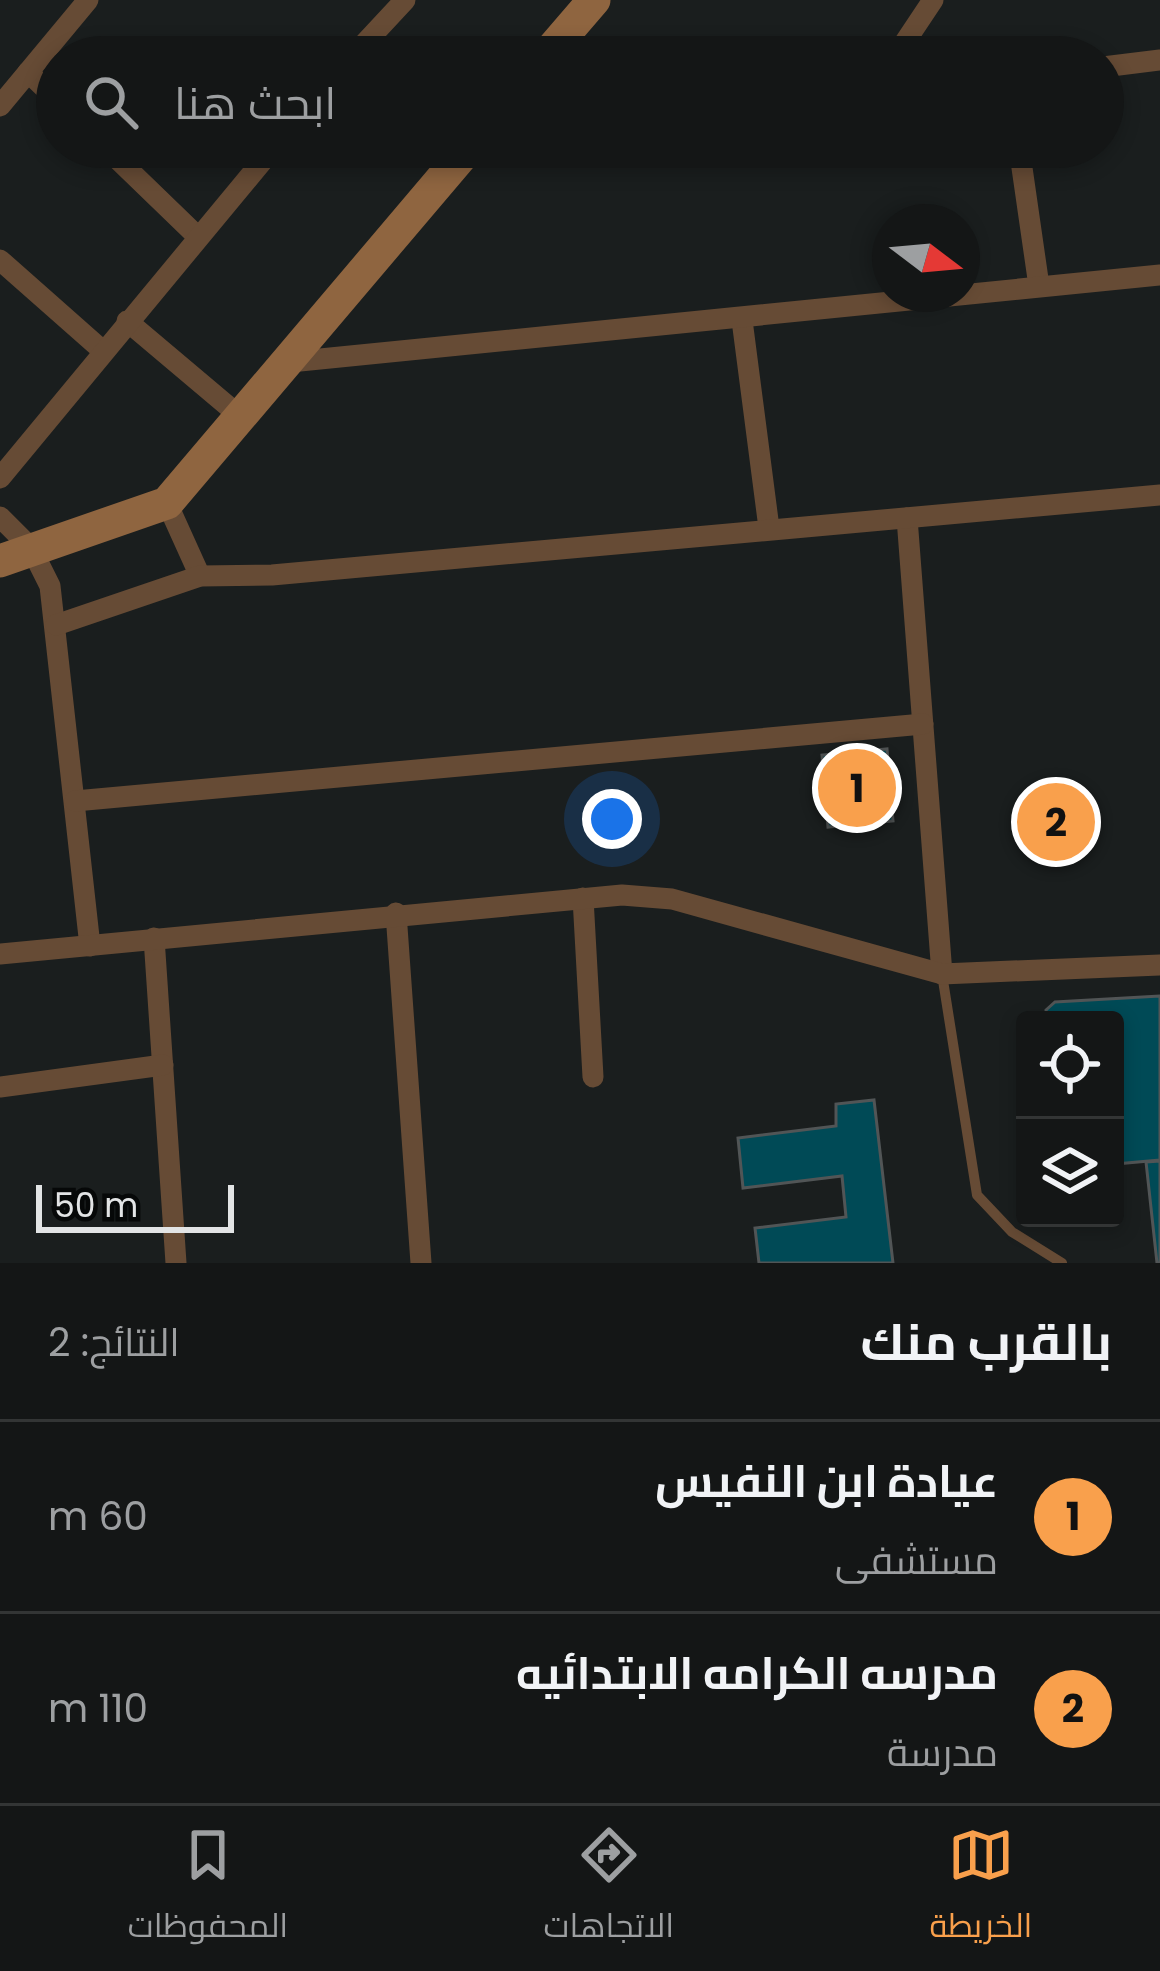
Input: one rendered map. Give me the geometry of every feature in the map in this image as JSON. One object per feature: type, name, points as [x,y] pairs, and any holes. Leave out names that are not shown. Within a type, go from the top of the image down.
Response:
[{"type":"street","points":[[58,36],[88,0]]},
{"type":"street","points":[[372,36],[405,0]]},
{"type":"street","points":[[563,36],[594,0]]},
{"type":"street","points":[[909,36],[933,0]]},
{"type":"street","points":[[1124,64],[1160,60]]},
{"type":"street","points":[[0,106],[36,63]]},
{"type":"street","points":[[28,73],[36,80]]},
{"type":"street","points":[[127,168],[197,236]]},
{"type":"street","points":[[0,478],[256,168]]},
{"type":"street","points":[[16,554],[167,503],[452,168]]},
{"type":"street","points":[[1022,168],[1039,286]]},
{"type":"street","points":[[0,260],[103,351]]},
{"type":"street","points":[[290,362],[1160,275]]},
{"type":"street","points":[[742,320],[769,528]]},
{"type":"street","points":[[127,321],[242,418]]},
{"type":"street","points":[[56,625],[200,576],[272,575],[1160,495]]},
{"type":"street","points":[[167,503],[200,576]]},
{"type":"street","points":[[0,518],[16,554],[50,586],[90,946]]},
{"type":"street","points":[[908,518],[942,974]]},
{"type":"street","points":[[75,801],[923,724]]},
{"type":"street","points":[[583,898],[593,1076]]},
{"type":"street","points":[[0,954],[583,898],[672,899],[942,974],[1160,965]]},
{"type":"street","points":[[396,913],[422,1263]]},
{"type":"street","points":[[154,938],[176,1263]]},
{"type":"street","points":[[0,1087],[163,1066]]},
{"type":"lane","points":[[942,974],[977,1195],[1012,1232],[1062,1263]]},
{"type":"building","points":[[887,749],[893,821],[828,827],[822,755]]},
{"type":"building","points":[[1160,996],[1160,1160],[1124,1163],[1124,1011],[1046,1011],[1055,1002]]},
{"type":"building","points":[[874,1100],[893,1263],[759,1263],[755,1228],[846,1217],[842,1176],[743,1188],[738,1138],[836,1126],[836,1104]]},
{"type":"building","points":[[1160,1161],[1160,1263],[1157,1263],[1146,1162]]},
{"type":"place","name":"عيادة ابن النفيس","points":[[857,788]]},
{"type":"place","name":"مدرسه الكرامه الابتدائيه","points":[[1056,822]]}]
